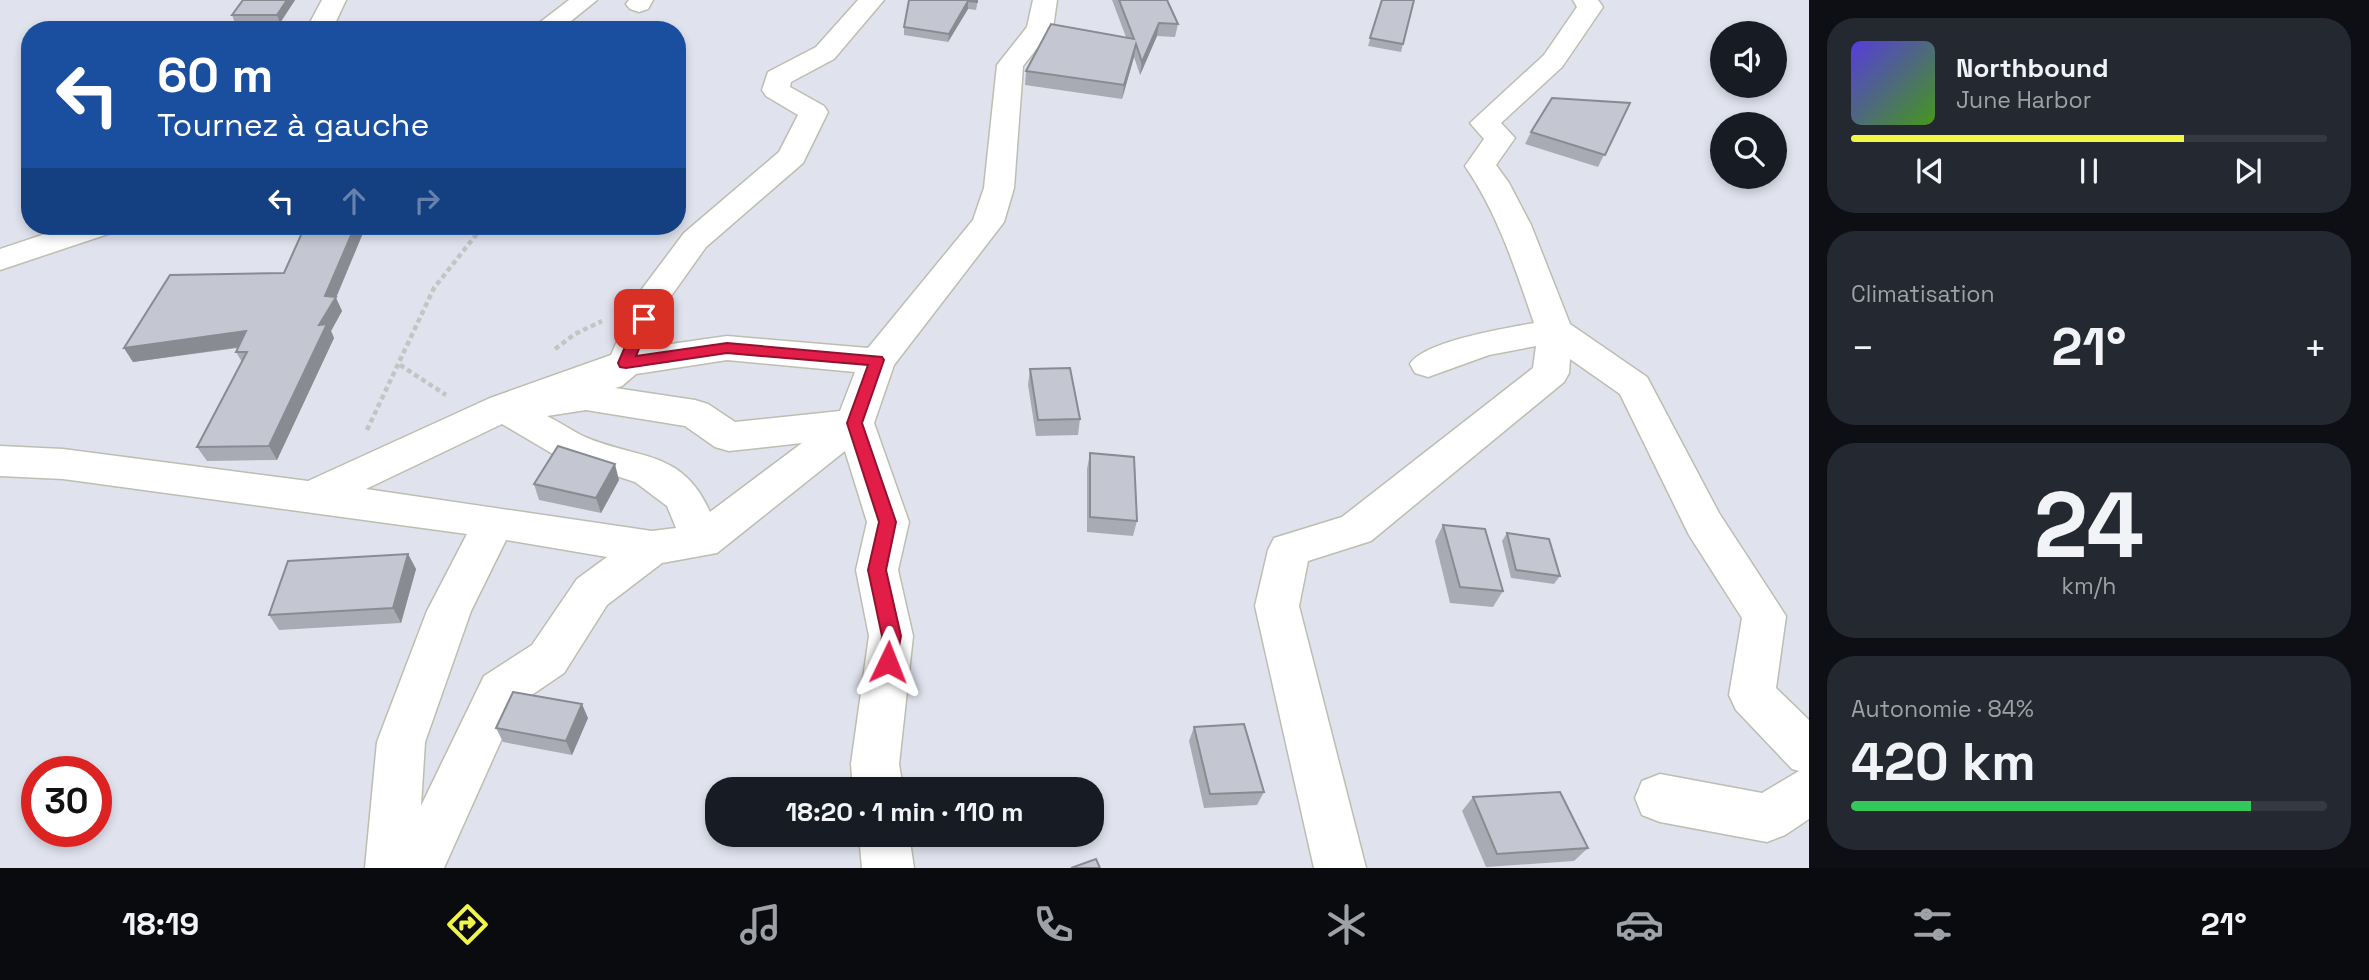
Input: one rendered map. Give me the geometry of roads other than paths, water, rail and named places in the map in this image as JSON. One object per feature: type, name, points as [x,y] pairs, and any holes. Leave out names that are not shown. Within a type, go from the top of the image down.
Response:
[{"type":"street","points":[[324,21],[334,0]]},
{"type":"street","points":[[556,21],[585,0]]},
{"type":"street","points":[[586,397],[626,363],[653,297],[695,240],[792,158],[814,113],[776,90],[778,78],[825,53],[872,0]]},
{"type":"street","points":[[0,461],[63,464],[311,497],[494,522],[652,548],[702,541],[855,423],[877,360],[988,222],[999,188],[1010,65],[1040,28],[1045,0]]},
{"type":"street","points":[[1340,868],[1276,606],[1289,550],[1356,529],[1551,373],[1555,331],[1515,225],[1494,183],[1480,166],[1500,138],[1484,124],[1553,61],[1590,7],[1585,0]]},
{"type":"street","points":[[0,260],[74,235]]},
{"type":"street","points":[[1428,364],[1483,344],[1555,331],[1634,386],[1704,524],[1764,616],[1752,695],[1809,753]]},
{"type":"street","points":[[311,497],[503,408],[626,363],[727,348],[877,360]]},
{"type":"street","points":[[503,408],[586,397],[695,414],[729,437],[855,423]]},
{"type":"street","points":[[503,408],[572,447],[649,471],[683,497],[702,541]]},
{"type":"street","points":[[855,423],[888,522],[877,570],[891,636],[875,764],[877,777]]},
{"type":"street","points":[[391,868],[401,742],[449,611],[494,522]]},
{"type":"street","points":[[418,868],[500,691],[548,659],[592,592],[652,548]]},
{"type":"street","points":[[1660,798],[1767,818],[1809,791]]},
{"type":"street","points":[[885,847],[888,868]]}]
